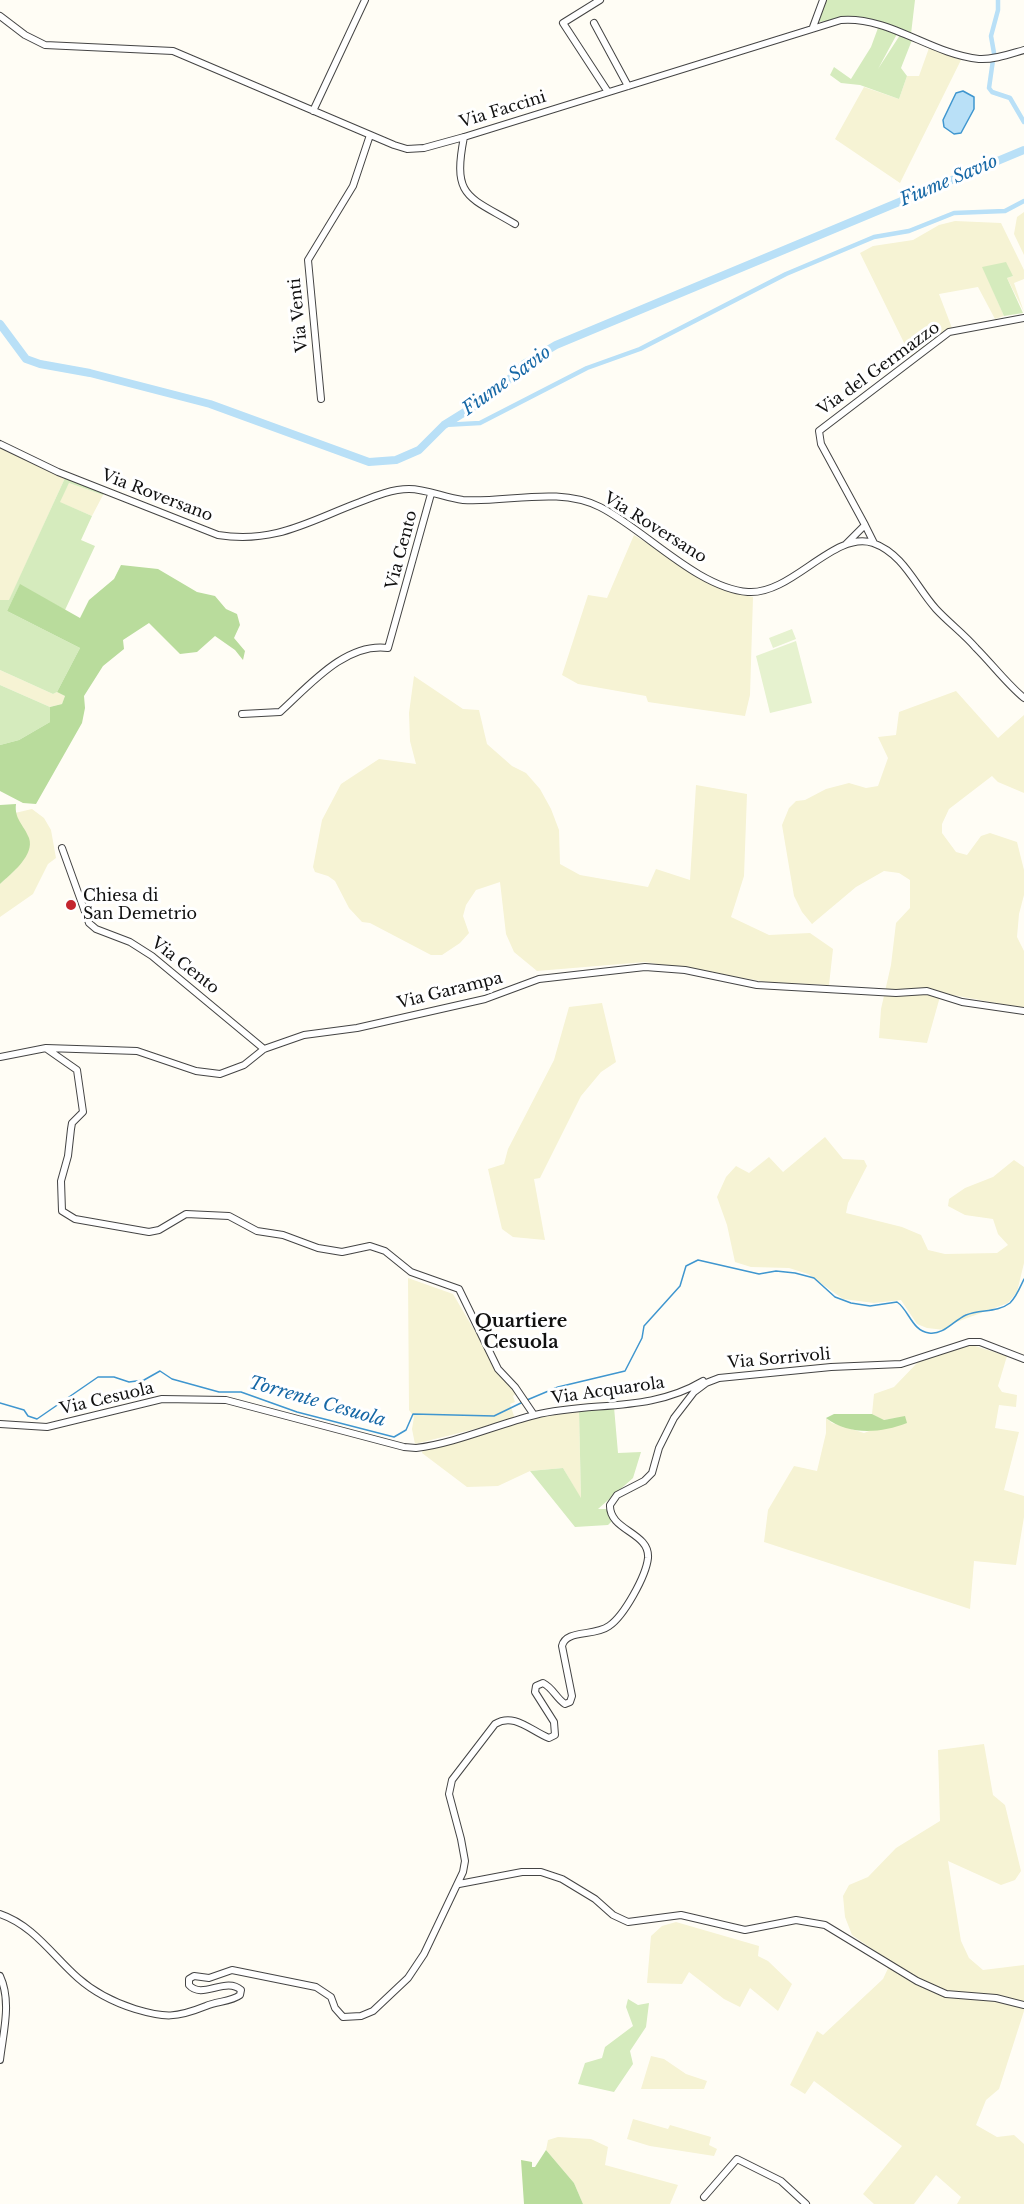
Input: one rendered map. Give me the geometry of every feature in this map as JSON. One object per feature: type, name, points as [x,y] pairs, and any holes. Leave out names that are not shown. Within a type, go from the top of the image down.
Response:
[{"type":"street","points":[[313,111],[365,0]]},
{"type":"street","points":[[600,0],[564,23],[608,92]]},
{"type":"street","points":[[813,27],[823,0]]},
{"type":"street","name":"Via Faccini","points":[[0,16],[25,35],[45,45],[173,51],[394,146],[414,149],[464,137],[813,27],[854,19],[956,54],[986,59],[1024,50]]},
{"type":"street","points":[[594,23],[628,86]]},
{"type":"street","name":"Via Venti","points":[[321,399],[308,260],[353,186],[370,135]]},
{"type":"street","points":[[464,137],[461,181],[465,192],[515,224]]},
{"type":"street","name":"Via del Germazzo","points":[[874,543],[821,444],[819,431],[826,423],[949,332],[1024,318]]},
{"type":"street","name":"Via Roversano","points":[[0,444],[64,474],[218,535],[240,538],[281,534],[361,501],[397,490],[410,489],[462,500],[543,496],[585,502],[600,507],[653,545],[707,577],[747,592],[761,592],[775,587],[846,544],[862,541],[874,543]]},
{"type":"street","name":"Via Cento","points":[[242,714],[280,712],[318,673],[335,663],[380,647],[388,648],[408,584],[431,494]]},
{"type":"street","points":[[846,544],[865,525]]},
{"type":"street","points":[[874,543],[898,560],[936,608],[1024,698]]},
{"type":"street","name":"Via Cento","points":[[62,848],[89,923],[96,929],[130,942],[152,956],[264,1049]]},
{"type":"street","name":"Via Garampa","points":[[0,1057],[45,1048],[137,1051],[196,1071],[220,1074],[244,1065],[264,1049],[304,1035],[357,1028],[484,999],[539,979],[645,967],[685,970],[757,985],[896,993],[927,991],[962,1002],[1024,1011]]},
{"type":"street","name":"Via Acquarola","points":[[45,1048],[77,1070],[83,1102],[82,1112],[72,1123],[61,1181],[62,1211],[75,1219],[149,1232],[159,1230],[186,1214],[228,1216],[257,1231],[283,1235],[318,1248],[342,1252],[370,1246],[385,1251],[411,1272],[459,1289],[498,1369],[515,1387],[534,1415],[655,1402],[682,1393],[704,1381],[719,1378]]},
{"type":"street","name":"Via Sorrivoli","points":[[0,1914],[27,1927],[92,1989],[114,2002],[140,2010],[173,2017],[211,2003],[236,1998],[241,1990],[236,1986],[225,1985],[200,1990],[189,1985],[189,1979],[195,1976],[209,1978],[232,1970],[316,1987],[331,1996],[335,2008],[342,2016],[361,2016],[373,2010],[408,1978],[424,1954],[459,1884],[465,1861],[449,1794],[452,1780],[495,1724],[502,1720],[512,1719],[542,1736],[549,1738],[555,1736],[554,1722],[535,1692],[536,1686],[543,1683],[551,1687],[565,1704],[570,1702],[572,1696],[562,1646],[564,1640],[570,1635],[595,1634],[610,1626],[625,1609],[648,1559],[643,1543],[614,1521],[609,1505],[617,1495],[644,1481],[652,1473],[659,1448],[674,1418],[694,1392],[719,1378],[831,1367],[901,1364],[969,1342],[980,1342],[1024,1359]]},
{"type":"street","name":"Via Cesuola","points":[[0,1424],[13,1422],[47,1427],[162,1399],[226,1400],[404,1448],[416,1448],[534,1415]]},
{"type":"street","points":[[459,1884],[522,1872],[541,1872],[562,1879],[595,1899],[613,1915],[628,1922],[681,1915],[745,1930],[796,1920],[825,1924],[916,1981],[946,1994],[996,1998],[1024,2005]]},
{"type":"street","points":[[0,1976],[4,1985],[6,2007],[0,2060]]},
{"type":"street","points":[[704,2197],[737,2159],[781,2181],[806,2204]]},
{"type":"shaded area","points":[[929,48],[961,60],[900,183],[835,139],[864,87],[899,99],[907,76],[919,76]]},
{"type":"shaded area","points":[[1024,212],[1024,255],[1014,234],[1017,217]]},
{"type":"shaded area","points":[[955,221],[1001,223],[1024,270],[1024,279],[1014,283],[1024,312],[1007,278],[1013,276],[983,267],[1004,316],[995,319],[978,287],[939,294],[952,328],[911,357],[860,253],[873,246],[913,240],[939,225]]},
{"type":"shaded area","points":[[0,447],[65,478],[9,601],[0,600]]},
{"type":"shaded area","points":[[69,483],[103,495],[92,516],[59,502]]},
{"type":"shaded area","points":[[634,535],[707,580],[742,595],[753,597],[750,695],[745,716],[648,702],[646,696],[578,684],[562,675],[588,595],[607,598]]},
{"type":"shaded area","points":[[0,670],[53,694],[57,692],[65,696],[62,704],[50,707],[0,685]]},
{"type":"shaded area","points":[[414,676],[463,709],[479,710],[487,744],[512,766],[526,773],[540,789],[551,809],[559,830],[560,864],[580,875],[648,887],[656,869],[690,880],[696,785],[747,794],[744,876],[731,917],[769,935],[810,933],[833,949],[829,985],[767,982],[645,962],[537,971],[514,952],[506,934],[500,882],[476,890],[466,905],[463,916],[469,933],[460,943],[442,955],[431,955],[370,923],[362,922],[349,908],[335,881],[315,872],[313,867],[322,820],[341,784],[379,759],[416,764],[410,741],[409,713]]},
{"type":"shaded area","points":[[956,691],[998,738],[1024,715],[1024,793],[998,782],[992,776],[949,809],[942,824],[942,833],[956,852],[967,855],[981,836],[990,833],[1017,842],[1024,870],[1024,895],[1019,914],[1017,937],[1024,951],[1024,1008],[941,993],[927,1043],[879,1038],[881,1009],[891,965],[896,923],[910,908],[910,880],[899,873],[884,871],[856,887],[812,924],[802,912],[794,896],[782,825],[789,808],[796,801],[805,800],[826,789],[849,783],[866,788],[878,786],[888,758],[878,737],[896,735],[899,712]]},
{"type":"shaded area","points":[[32,809],[44,818],[51,830],[56,858],[48,864],[33,894],[0,917],[0,884],[16,869],[20,824],[15,813]]},
{"type":"shaded area","points":[[602,1003],[616,1062],[601,1072],[581,1096],[540,1178],[534,1179],[545,1240],[513,1237],[502,1229],[488,1169],[504,1164],[508,1149],[554,1060],[569,1007]]},
{"type":"shaded area","points":[[825,1137],[843,1159],[864,1160],[867,1166],[848,1203],[846,1213],[902,1227],[921,1235],[928,1250],[945,1254],[997,1253],[1008,1245],[998,1234],[993,1219],[965,1215],[948,1206],[949,1199],[965,1188],[993,1177],[1014,1160],[1024,1167],[1024,1263],[1017,1292],[1008,1303],[951,1324],[945,1330],[927,1328],[917,1324],[901,1300],[874,1303],[843,1299],[808,1274],[789,1268],[751,1267],[735,1262],[727,1225],[717,1197],[726,1177],[736,1166],[749,1173],[769,1157],[783,1172]]},
{"type":"shaded area","points":[[408,1278],[453,1294],[499,1372],[518,1392],[513,1396],[515,1402],[510,1404],[515,1419],[415,1444],[412,1429],[414,1417],[409,1410]]},
{"type":"shaded area","points":[[958,1346],[975,1346],[1007,1356],[998,1386],[1002,1392],[1017,1395],[1016,1407],[999,1405],[995,1428],[1019,1432],[1004,1490],[1024,1496],[1024,1517],[1016,1565],[974,1561],[970,1609],[764,1542],[768,1510],[794,1466],[817,1471],[826,1433],[826,1418],[832,1423],[864,1433],[905,1417],[883,1420],[872,1414],[874,1394],[894,1387],[918,1362]]},
{"type":"shaded area","points":[[579,1411],[581,1499],[563,1468],[530,1471],[498,1486],[467,1487],[422,1453],[423,1449],[531,1419]]},
{"type":"shaded area","points":[[984,1744],[993,1795],[1005,1805],[1021,1871],[1015,1880],[1001,1885],[948,1861],[961,1941],[969,1958],[983,1970],[1024,1965],[1024,2011],[999,2089],[986,2100],[976,2125],[997,2137],[1014,2135],[1024,2144],[1024,2204],[957,2204],[961,2197],[936,2175],[914,2204],[874,2204],[863,2194],[902,2146],[814,2081],[805,2094],[790,2085],[817,2031],[823,2035],[883,1979],[891,1962],[852,1935],[845,1917],[843,1896],[849,1885],[868,1877],[896,1848],[940,1821],[938,1750]]},
{"type":"shaded area","points":[[676,1922],[759,1946],[758,1956],[768,1961],[792,1984],[778,2011],[750,1988],[740,2007],[724,1999],[689,1972],[682,1984],[647,1983],[651,1936],[662,1926]]},
{"type":"shaded area","points":[[651,2056],[664,2059],[686,2074],[707,2081],[704,2089],[641,2089]]},
{"type":"shaded area","points":[[633,2119],[668,2129],[670,2125],[711,2137],[709,2145],[717,2149],[714,2156],[650,2146],[627,2139]]},
{"type":"shaded area","points":[[558,2137],[591,2139],[608,2147],[605,2165],[678,2185],[670,2204],[583,2204],[574,2183],[546,2150],[548,2140]]},
{"type":"green space","points":[[825,0],[915,0],[911,34],[862,17],[818,22]]},
{"type":"green space","points":[[878,28],[897,34],[878,69],[900,35],[912,40],[901,68],[907,76],[899,99],[860,85],[841,83],[830,75],[834,67],[851,79],[871,47]]},
{"type":"green space","points":[[1006,262],[1013,276],[1007,278],[1023,313],[1004,316],[982,267]]},
{"type":"green space","points":[[65,478],[105,492],[103,495],[69,483],[60,502],[92,516],[81,540],[95,546],[65,610],[20,585],[7,611],[80,648],[57,692],[53,694],[0,670],[0,600],[9,600]]},
{"type":"green space","points":[[121,565],[158,569],[197,592],[215,596],[226,609],[237,614],[240,625],[234,638],[245,651],[243,660],[235,650],[215,636],[197,652],[180,654],[149,623],[123,640],[124,649],[103,666],[84,696],[85,708],[82,723],[36,804],[23,803],[0,791],[0,745],[19,740],[50,722],[50,707],[62,704],[65,696],[57,692],[80,648],[7,611],[20,584],[80,618],[89,600],[114,579]]},
{"type":"green space","points":[[792,629],[796,639],[773,648],[769,638]]},
{"type":"green space","points":[[796,641],[812,703],[770,713],[756,656]]},
{"type":"green space","points":[[0,685],[50,707],[50,722],[19,740],[0,745]]},
{"type":"green space","points":[[16,804],[16,814],[29,838],[29,851],[21,864],[0,884],[0,805]]},
{"type":"green space","points":[[614,1407],[618,1453],[641,1452],[633,1478],[598,1509],[608,1509],[612,1521],[608,1525],[575,1527],[530,1471],[563,1468],[581,1498],[579,1411]]},
{"type":"green space","points":[[834,1414],[872,1414],[884,1420],[905,1416],[907,1423],[876,1431],[855,1430],[835,1424],[826,1418]]},
{"type":"green space","points":[[628,1999],[638,2005],[649,2003],[646,2027],[630,2051],[633,2064],[614,2092],[578,2084],[585,2063],[602,2058],[605,2047],[633,2026],[626,2007]]},
{"type":"green space","points":[[546,2150],[574,2183],[583,2204],[524,2204],[521,2160],[532,2162],[532,2167],[535,2167]]},
{"type":"water","points":[[963,91],[974,97],[974,109],[961,133],[954,134],[944,127],[943,120],[956,93]]},
{"type":"waterway","points":[[998,0],[998,10],[991,36],[994,53],[989,88],[992,92],[1010,98],[1024,122]]},
{"type":"waterway","name":"Fiume Savio","points":[[0,324],[26,359],[40,364],[90,373],[210,404],[369,462],[396,460],[419,450],[444,425],[497,392],[524,364],[556,345],[1024,150]]},
{"type":"waterway","points":[[444,425],[480,423],[587,368],[640,349],[786,274],[874,237],[909,231],[954,213],[1005,211],[1024,201]]},
{"type":"waterway","name":"Torrente Cesuola","points":[[527,1400],[558,1387],[625,1371],[642,1338],[644,1326],[680,1286],[686,1266],[698,1260],[759,1274],[776,1271],[814,1278],[835,1297],[851,1303],[870,1306],[897,1302],[919,1328],[929,1333],[944,1330],[966,1315],[1005,1306],[1015,1297],[1024,1279]]},
{"type":"waterway","name":"Torrente Cesuola","points":[[0,1403],[24,1410],[28,1416],[37,1419],[98,1377],[114,1377],[129,1382],[144,1380],[160,1371],[172,1379],[219,1392],[241,1392],[297,1412],[394,1437],[406,1430],[413,1414],[494,1416],[523,1402]]},
{"type":"place","name":"Chiesa di San Demetrio","points":[[71,905]]},
{"type":"district","name":"Quartiere Cesuola","points":[[521,1332]]}]
